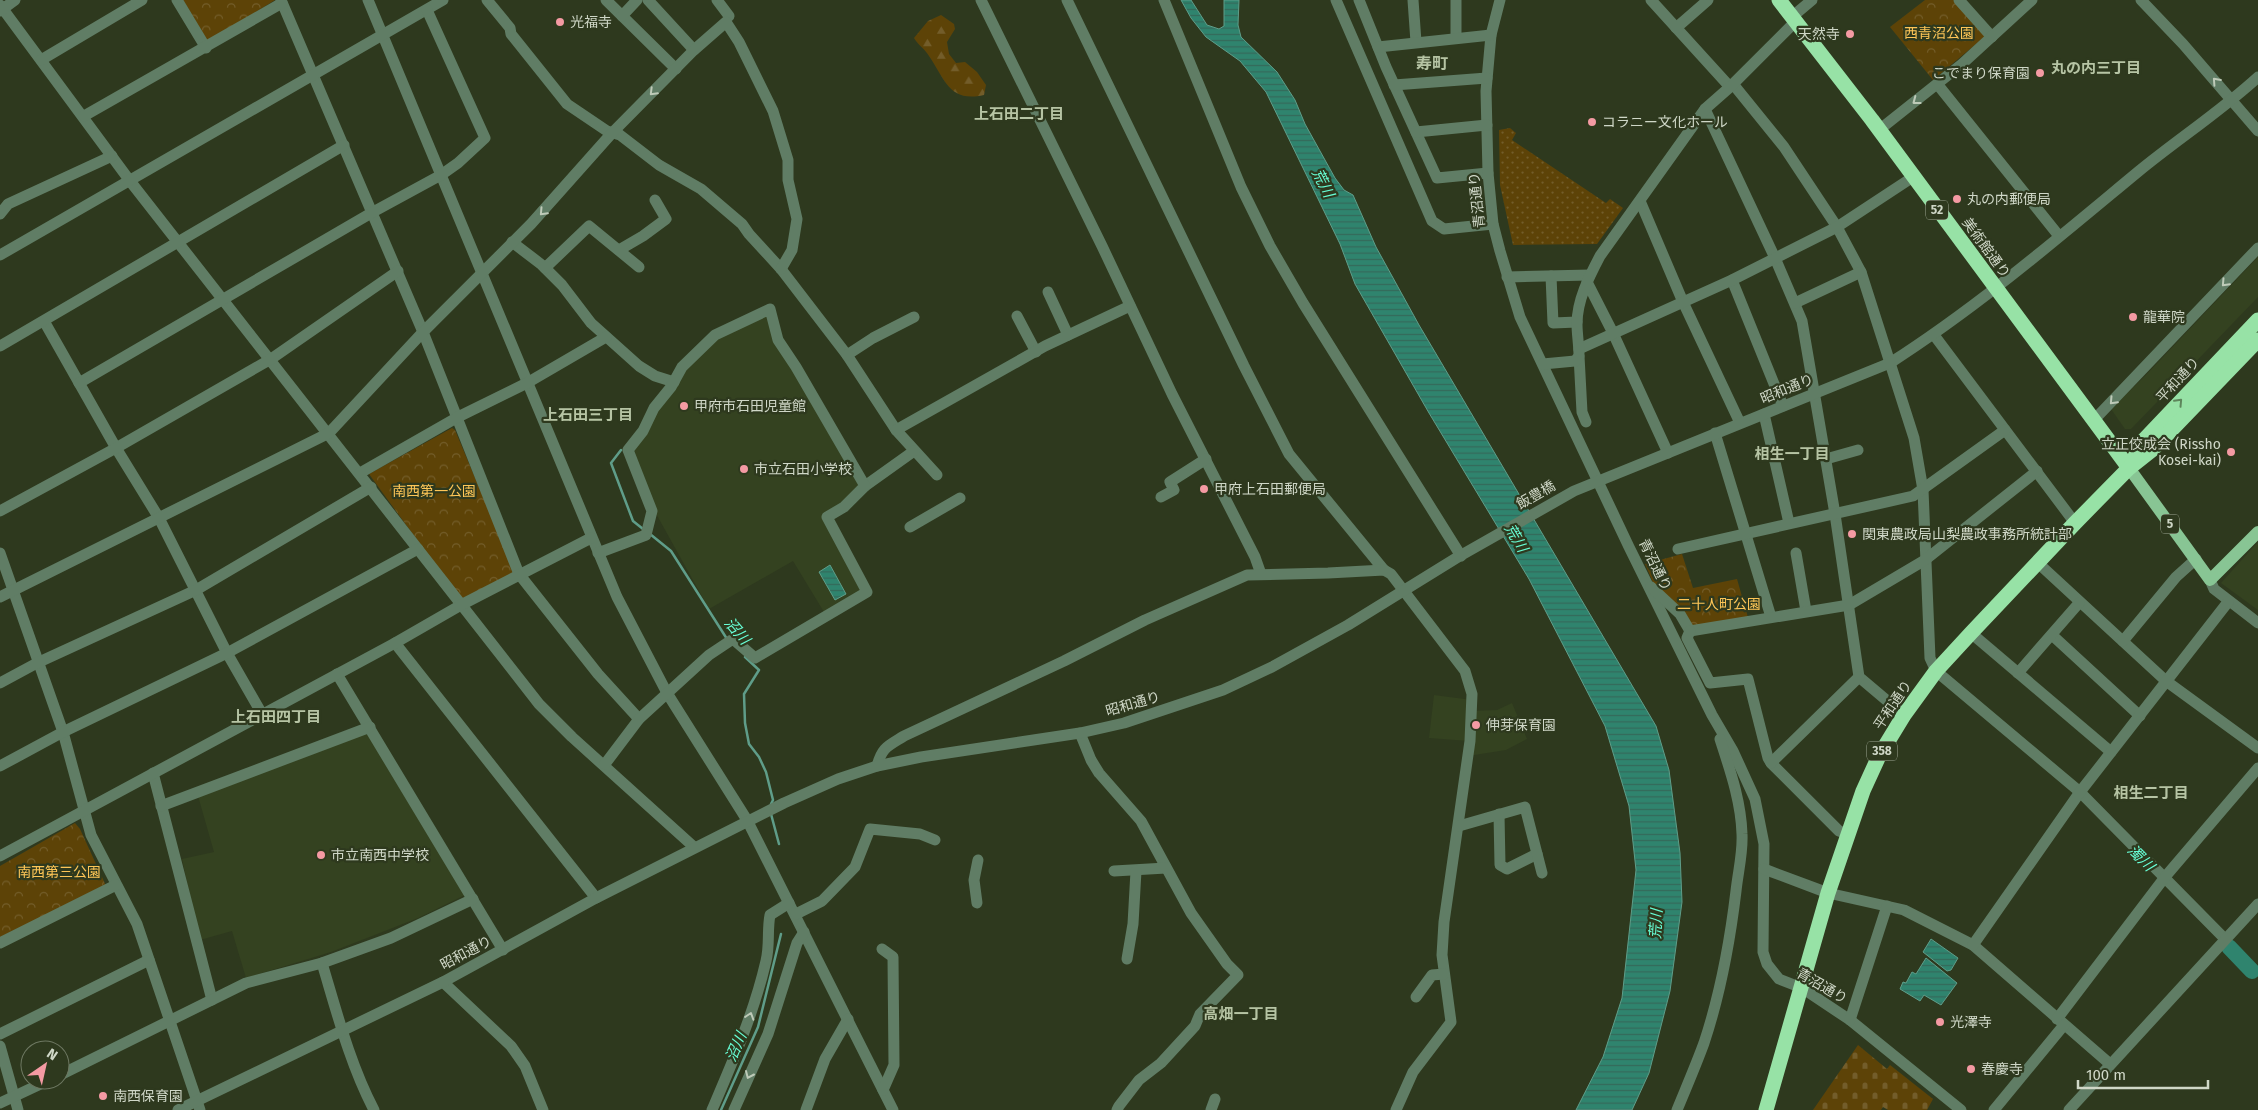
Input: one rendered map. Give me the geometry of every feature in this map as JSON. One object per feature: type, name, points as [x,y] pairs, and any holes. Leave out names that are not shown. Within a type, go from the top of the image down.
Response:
[{"type":"highway","name":"美術館通り","points":[[1779,0],[1879,130],[2130,468]]},
{"type":"highway","name":"平和通り","points":[[2130,468],[2144,440],[2258,320]]},
{"type":"highway","name":"平和通り","points":[[1766,1110],[1828,893],[1863,791],[1879,756],[1904,715],[1936,671],[1971,633],[2075,523],[2130,468],[2153,449],[2258,340]]},
{"type":"main road","name":"5","points":[[2130,468],[2210,580]]},
{"type":"main road","points":[[2210,580],[2258,532]]},
{"type":"street","points":[[15,0],[1,8],[84,116],[130,181],[329,433],[539,704],[572,737],[694,847]]},
{"type":"street","points":[[41,60],[142,0]]},
{"type":"street","points":[[177,0],[206,48]]},
{"type":"street","points":[[368,0],[617,597],[667,693],[747,820],[893,1110]]},
{"type":"street","points":[[0,255],[443,0]]},
{"type":"street","points":[[486,0],[510,28],[511,34],[567,104],[586,118],[612,133],[620,135],[659,165],[701,189],[721,204],[742,224],[782,269],[832,338],[847,354],[896,430],[938,475]]},
{"type":"street","points":[[606,0],[676,69]]},
{"type":"street","points":[[622,16],[637,0]]},
{"type":"street","points":[[648,0],[694,50]]},
{"type":"street","points":[[717,0],[772,111],[788,160],[788,180],[797,219],[792,250],[782,269]]},
{"type":"street","points":[[981,0],[1255,557],[1261,574]]},
{"type":"street","points":[[1067,0],[1244,366],[1289,454],[1384,570],[1391,574],[1402,591],[1465,671],[1472,694],[1470,741],[1444,922],[1444,974],[1451,1022],[1414,1072],[1396,1110]]},
{"type":"street","points":[[1164,0],[1241,187],[1270,246],[1303,303],[1461,556]]},
{"type":"street","points":[[1336,0],[1432,221],[1444,229],[1493,224]]},
{"type":"street","points":[[1359,0],[1394,85],[1438,178],[1488,173]]},
{"type":"street","points":[[1413,0],[1416,42]]},
{"type":"street","points":[[1456,0],[1456,38]]},
{"type":"street","name":"青沼通り","points":[[1500,0],[1491,35],[1487,78],[1488,173],[1493,224],[1507,277],[1520,317],[1598,482],[1712,715],[1733,751],[1755,799],[1764,844],[1763,952],[1767,964],[1779,979],[1802,988],[1850,1020],[1961,1110]]},
{"type":"street","points":[[1651,0],[1732,86],[1784,147],[1837,227],[1861,272],[1914,438],[1923,490],[1930,658],[1936,671],[2080,792],[2225,939]]},
{"type":"street","points":[[1676,28],[1708,0]]},
{"type":"street","points":[[1586,422],[1582,412],[1577,322],[1588,278],[1600,256],[1705,108],[1732,86],[1812,0]]},
{"type":"street","points":[[1959,0],[1992,37]]},
{"type":"street","points":[[1879,130],[1938,85],[2032,0]]},
{"type":"street","points":[[2141,0],[2233,100],[2234,106],[2258,131]]},
{"type":"street","points":[[84,116],[206,48],[282,2],[398,271],[458,417],[519,574],[598,674],[638,719]]},
{"type":"street","points":[[79,383],[373,212],[441,175],[458,163],[485,138],[427,10]]},
{"type":"street","points":[[0,597],[329,433],[423,332],[569,184],[612,133],[694,50],[728,19]]},
{"type":"street","points":[[1378,46],[1491,35]]},
{"type":"street","name":"昭和通り","points":[[1574,491],[1890,363],[1934,335],[1996,289],[2150,162],[2233,100],[2258,77]]},
{"type":"street","points":[[1394,85],[1487,78]]},
{"type":"street","points":[[1938,85],[2059,236]]},
{"type":"street","points":[[1705,108],[1796,303],[1806,338],[1859,677],[1904,715]]},
{"type":"street","points":[[1416,132],[1487,125]]},
{"type":"street","points":[[0,346],[344,145]]},
{"type":"street","points":[[0,214],[8,204],[112,156]]},
{"type":"street","points":[[1543,364],[1575,361],[1579,352],[1613,333],[1732,280],[1837,227],[1913,177]]},
{"type":"street","points":[[619,250],[643,236],[666,219],[655,200]]},
{"type":"street","points":[[1640,201],[1683,302],[1740,423]]},
{"type":"street","points":[[545,268],[589,226],[639,267]]},
{"type":"street","points":[[512,242],[545,268],[562,285],[591,323],[606,337],[648,372],[674,382]]},
{"type":"street","points":[[2094,420],[2258,248]]},
{"type":"street","points":[[0,511],[116,448],[271,359],[398,271]]},
{"type":"street","points":[[1796,303],[1861,272]]},
{"type":"street","points":[[1507,277],[1551,276],[1588,278]]},
{"type":"street","points":[[1551,276],[1552,323],[1577,322]]},
{"type":"street","points":[[1588,278],[1668,453]]},
{"type":"street","points":[[1732,280],[1783,406]]},
{"type":"street","points":[[1048,292],[1068,335]]},
{"type":"street","points":[[896,430],[1068,335],[1130,306]]},
{"type":"street","points":[[598,553],[646,535],[652,511],[628,450],[643,431],[654,408],[674,382],[682,367],[715,335],[770,309],[778,340],[866,486]]},
{"type":"street","points":[[1017,316],[1036,352]]},
{"type":"street","points":[[847,354],[880,334],[914,317]]},
{"type":"street","points":[[44,321],[116,448],[159,518],[227,653],[262,714]]},
{"type":"street","points":[[1934,335],[2075,523]]},
{"type":"street","points":[[360,473],[458,417],[527,383],[606,337]]},
{"type":"street","points":[[1764,414],[1789,523]]},
{"type":"street","points":[[1678,549],[1913,496],[2005,430]]},
{"type":"street","points":[[1715,433],[1771,616]]},
{"type":"street","points":[[1826,458],[1858,450]]},
{"type":"street","points":[[604,764],[638,719],[709,655],[734,639],[755,658],[867,592],[827,517],[844,507],[866,486],[914,451]]},
{"type":"street","points":[[1161,497],[1174,490],[1170,482],[1206,460]]},
{"type":"street","points":[[1690,631],[1771,616],[1848,605],[1925,560],[2037,471]]},
{"type":"street","points":[[0,683],[37,663],[196,590],[371,487]]},
{"type":"street","name":"飯豊橋","points":[[1461,556],[1574,491]]},
{"type":"street","points":[[910,527],[960,498]]},
{"type":"street","points":[[0,856],[461,605],[591,538]]},
{"type":"street","points":[[0,766],[63,732],[227,653],[418,549]]},
{"type":"street","points":[[0,553],[37,663],[63,732],[91,835],[137,924],[199,1105]]},
{"type":"street","points":[[1796,553],[1806,611]]},
{"type":"street","name":"昭和通り","points":[[178,1110],[199,1105],[342,1030],[443,982],[596,898],[694,847],[747,820],[838,779],[877,766],[921,757],[1080,733],[1124,724],[1223,690],[1272,667],[1348,625],[1461,556]]},
{"type":"street","points":[[2123,641],[2176,577],[2196,559]]},
{"type":"street","points":[[2038,564],[2166,681],[2258,748]]},
{"type":"street","points":[[877,766],[880,753],[886,746],[904,736],[1226,583],[1247,575],[1384,570]]},
{"type":"street","points":[[2210,580],[2214,589],[2228,602],[2258,623]]},
{"type":"street","points":[[1648,584],[1680,614],[1690,631]]},
{"type":"street","points":[[1973,945],[2080,792],[2228,602]]},
{"type":"street","points":[[2018,673],[2079,603]]},
{"type":"street","points":[[1690,631],[1687,638],[1710,683],[1748,679],[1768,758],[1771,763],[1838,831],[1848,834]]},
{"type":"street","points":[[1971,633],[2111,752]]},
{"type":"street","points":[[2052,635],[2140,716]]},
{"type":"street","points":[[395,642],[596,898]]},
{"type":"street","points":[[337,674],[503,950]]},
{"type":"street","points":[[1771,763],[1859,677]]},
{"type":"street","points":[[1677,1110],[1704,1042],[1719,988],[1734,909],[1741,856],[1742,835],[1734,781],[1712,715]]},
{"type":"street","points":[[161,806],[370,727]]},
{"type":"street","points":[[1080,733],[1091,760],[1099,773],[1141,821],[1192,913],[1227,964],[1238,975],[1200,1014],[1195,1026],[1161,1063],[1139,1080],[1118,1110]]},
{"type":"street","points":[[1994,1110],[2164,879],[2258,768]]},
{"type":"street","points":[[153,773],[212,1000]]},
{"type":"street","points":[[1459,826],[1525,807],[1542,873]]},
{"type":"street","points":[[1500,814],[1500,864],[1507,869],[1537,854]]},
{"type":"street","points":[[796,914],[822,901],[856,867],[870,829],[920,834],[934,840]]},
{"type":"street","points":[[977,902],[974,880],[978,860]]},
{"type":"street","points":[[1114,871],[1166,868]]},
{"type":"street","points":[[1764,869],[1828,893],[1904,910],[1973,945],[2110,1064]]},
{"type":"street","points":[[1127,959],[1134,924],[1136,871]]},
{"type":"street","points":[[0,943],[116,885]]},
{"type":"street","points":[[70,1070],[246,983],[322,963],[391,938],[473,900]]},
{"type":"street","points":[[712,1110],[743,1038],[756,998],[770,942],[770,915],[789,903]]},
{"type":"street","points":[[2069,1110],[2258,904]]},
{"type":"street","points":[[1850,1020],[1887,906]]},
{"type":"street","points":[[734,1110],[768,1034],[797,943],[804,932]]},
{"type":"street","points":[[882,949],[893,957],[894,1007],[894,1065],[883,1090]]},
{"type":"street","points":[[0,1034],[150,960]]},
{"type":"street","points":[[322,963],[342,1030],[364,1090],[374,1110]]},
{"type":"street","points":[[1416,998],[1432,975],[1444,974]]},
{"type":"street","points":[[443,982],[510,1046],[525,1066],[543,1110]]},
{"type":"street","points":[[806,1110],[825,1059],[848,1019]]},
{"type":"street","points":[[0,1046],[18,1110]]},
{"type":"street","points":[[0,1104],[28,1090]]},
{"type":"shaded area","points":[[2258,257],[2258,297],[2131,429],[2125,429],[2111,409]]},
{"type":"shaded area","name":"市立石田小学校","points":[[762,315],[769,318],[793,370],[858,483],[858,489],[823,517],[861,587],[860,591],[824,612],[793,561],[709,609],[654,510],[632,450],[686,368],[717,338]]},
{"type":"shaded area","points":[[2258,542],[2258,610],[2221,583]]},
{"type":"shaded area","name":"伸芽保育園","points":[[1434,695],[1472,700],[1472,711],[1497,710],[1512,703],[1527,739],[1506,750],[1468,756],[1469,741],[1429,738]]},
{"type":"shaded area","name":"市立南西中学校","points":[[369,730],[465,895],[418,918],[331,952],[246,978],[232,931],[200,940],[182,859],[214,852],[198,796]]},
{"type":"green space","points":[[183,0],[275,0],[208,42]]},
{"type":"green space","name":"西青沼公園","points":[[1925,0],[1957,0],[1988,34],[1933,80],[1890,27]]},
{"type":"green space","points":[[941,15],[954,24],[955,29],[947,42],[949,54],[956,63],[965,62],[977,72],[986,85],[984,95],[972,97],[963,96],[955,92],[944,81],[927,54],[914,38],[928,21]]},
{"type":"green space","points":[[1510,128],[1516,133],[1512,140],[1606,203],[1610,199],[1623,208],[1597,244],[1513,245],[1500,185],[1499,130]]},
{"type":"green space","name":"南西第一公園","points":[[452,428],[455,430],[514,571],[512,575],[467,600],[460,599],[369,474]]},
{"type":"green space","name":"二十人町公園","points":[[1682,554],[1693,588],[1737,579],[1749,621],[1690,631],[1655,587],[1645,564]]},
{"type":"green space","name":"南西第三公園","points":[[75,823],[80,829],[107,888],[0,940],[0,866]]},
{"type":"green space","points":[[1858,1045],[1887,1069],[1890,1065],[1933,1099],[1927,1110],[1888,1110],[1883,1107],[1881,1110],[1813,1110]]},
{"type":"water","name":"荒川","points":[[1181,0],[1191,0],[1207,25],[1219,29],[1224,26],[1224,0],[1239,0],[1238,25],[1241,37],[1277,72],[1295,100],[1305,124],[1335,178],[1344,190],[1353,195],[1376,247],[1419,325],[1656,726],[1669,770],[1680,853],[1682,902],[1670,991],[1649,1073],[1632,1110],[1576,1110],[1603,1057],[1622,998],[1636,870],[1629,806],[1605,726],[1529,579],[1429,413],[1355,284],[1340,244],[1266,92],[1240,61],[1206,37],[1191,18]]},
{"type":"water","points":[[830,565],[846,594],[835,600],[819,572]]},
{"type":"water","points":[[1931,939],[1958,958],[1951,970],[1947,971],[1923,952]]},
{"type":"water","points":[[1926,958],[1957,983],[1941,1005],[1924,995],[1920,1001],[1900,989],[1903,982],[1906,983],[1912,972],[1916,974]]},
{"type":"waterway","name":"沼川","points":[[621,450],[611,463],[633,521],[643,529]]},
{"type":"waterway","name":"沼川","points":[[650,534],[671,551],[727,639]]},
{"type":"waterway","name":"沼川","points":[[745,657],[759,670],[744,694],[745,723],[749,744],[759,757],[766,772],[773,800],[771,804]]},
{"type":"waterway","name":"沼川","points":[[771,814],[779,844]]},
{"type":"waterway","name":"沼川","points":[[721,1110],[758,1027],[781,934]]},
{"type":"waterway","name":"濁川","points":[[2229,947],[2252,971]]},
{"type":"place","name":"光福寺","points":[[560,22]]},
{"type":"place","name":"天然寺","points":[[1850,34]]},
{"type":"place","name":"こでまり保育園","points":[[2040,73]]},
{"type":"place","name":"コラニー文化ホール","points":[[1592,122]]},
{"type":"place","name":"丸の内郵便局","points":[[1957,199]]},
{"type":"place","name":"龍華院","points":[[2133,317]]},
{"type":"place","name":"甲府市石田児童館","points":[[684,406]]},
{"type":"place","name":"立正佼成会 (Rissho Kosei-kai)","points":[[2231,452]]},
{"type":"place","name":"市立石田小学校","points":[[744,469]]},
{"type":"place","name":"甲府上石田郵便局","points":[[1204,489]]},
{"type":"place","name":"関東農政局山梨農政事務所統計部","points":[[1852,534]]},
{"type":"place","name":"伸芽保育園","points":[[1476,725]]},
{"type":"place","name":"市立南西中学校","points":[[321,855]]},
{"type":"place","name":"光澤寺","points":[[1940,1022]]},
{"type":"place","name":"春慶寺","points":[[1971,1069]]},
{"type":"place","name":"南西保育園","points":[[103,1096]]},
{"type":"district","name":"寿町","points":[[1432,63]]},
{"type":"district","name":"丸の内三丁目","points":[[2096,68]]},
{"type":"district","name":"上石田二丁目","points":[[1019,114]]},
{"type":"district","name":"上石田三丁目","points":[[588,415]]},
{"type":"district","name":"相生一丁目","points":[[1792,454]]},
{"type":"district","name":"上石田四丁目","points":[[276,717]]},
{"type":"district","name":"相生二丁目","points":[[2151,793]]},
{"type":"district","name":"高畑一丁目","points":[[1241,1014]]}]
